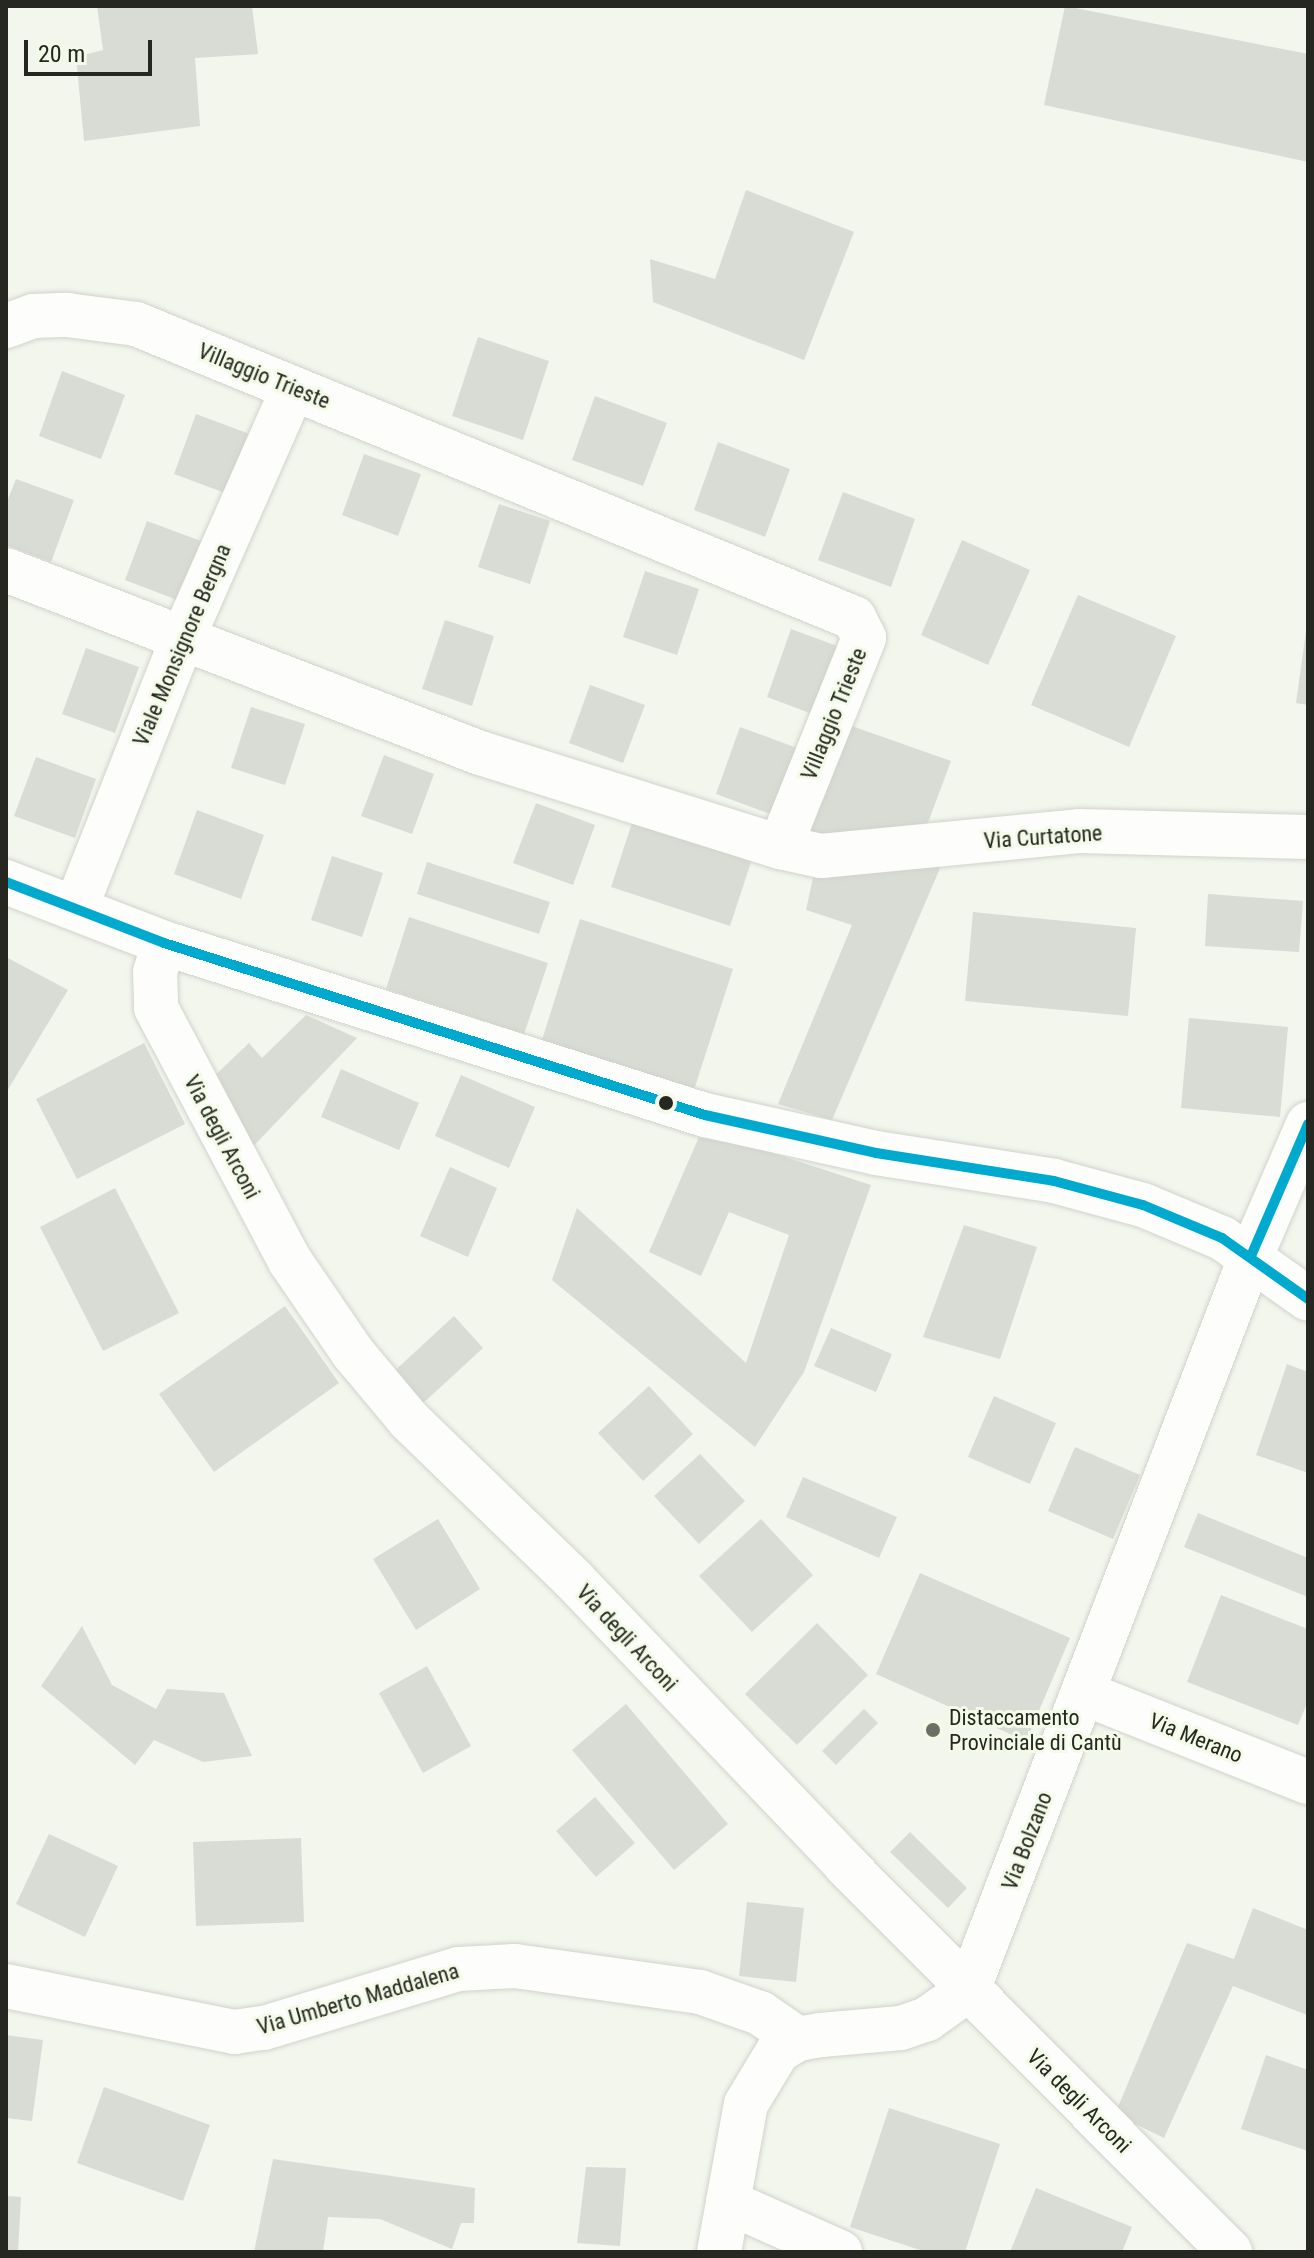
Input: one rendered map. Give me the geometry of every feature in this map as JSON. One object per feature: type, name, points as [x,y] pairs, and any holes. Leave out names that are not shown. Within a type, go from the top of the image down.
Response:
[{"type":"street","name":"Villaggio Trieste","points":[[6,326],[33,316],[67,315],[136,324],[854,618],[864,638],[780,847]]},
{"type":"street","name":"Viale Monsignore Bergna","points":[[77,905],[182,640],[293,388]]},
{"type":"street","points":[[6,570],[480,753],[780,847]]},
{"type":"street","name":"Via Curtatone","points":[[780,847],[821,856],[1079,831],[1308,837]]},
{"type":"street","points":[[6,882],[77,905],[164,943],[705,1115],[876,1153],[1054,1181],[1143,1205],[1222,1238],[1308,1299]]},
{"type":"street","name":"Via degli Arconi","points":[[164,943],[155,972],[156,1008],[282,1248],[353,1353],[409,1420],[574,1580],[968,1990],[1230,2252]]},
{"type":"street","name":"Via Bolzano","points":[[968,1990],[1251,1256],[1308,1124]]},
{"type":"street","name":"Via Merano","points":[[1083,1693],[1308,1782]]},
{"type":"street","name":"Via Umberto Maddalena","points":[[6,1986],[234,2032],[264,2028],[458,1969],[515,1966],[700,1992],[760,2013],[798,2039]]},
{"type":"street","points":[[719,2252],[746,2104],[760,2073],[778,2051],[798,2039],[901,2028],[927,2019],[968,1990]]},
{"type":"street","points":[[728,2202],[840,2252]]},
{"type":"building","points":[[97,6],[252,6],[258,54],[195,58],[200,126],[84,141],[76,57],[103,50]]},
{"type":"building","points":[[1065,6],[1308,54],[1308,162],[1044,105]]},
{"type":"building","points":[[746,190],[854,232],[804,360],[653,302],[650,259],[715,279]]},
{"type":"building","points":[[478,337],[549,361],[523,440],[452,416]]},
{"type":"building","points":[[62,371],[125,395],[101,459],[39,436]]},
{"type":"building","points":[[595,396],[667,423],[643,486],[572,460]]},
{"type":"building","points":[[196,414],[255,436],[233,496],[174,474]]},
{"type":"building","points":[[718,442],[790,469],[765,537],[694,510]]},
{"type":"building","points":[[364,454],[421,474],[398,536],[342,515]]},
{"type":"building","points":[[16,479],[74,500],[51,562],[6,545],[6,504]]},
{"type":"building","points":[[843,492],[915,519],[891,587],[818,560]]},
{"type":"building","points":[[499,504],[550,521],[530,584],[478,567]]},
{"type":"building","points":[[147,521],[201,541],[180,601],[125,580]]},
{"type":"building","points":[[962,540],[1030,570],[988,665],[921,635]]},
{"type":"building","points":[[645,571],[699,589],[677,655],[623,637]]},
{"type":"building","points":[[1078,595],[1176,636],[1129,747],[1031,705]]},
{"type":"building","points":[[445,620],[494,636],[472,706],[422,689]]},
{"type":"building","points":[[791,629],[848,650],[823,718],[767,697]]},
{"type":"building","points":[[1308,631],[1308,705],[1296,703]]},
{"type":"building","points":[[86,648],[139,667],[115,733],[62,714]]},
{"type":"building","points":[[590,685],[645,705],[623,763],[569,743]]},
{"type":"building","points":[[251,707],[305,724],[285,785],[231,768]]},
{"type":"building","points":[[849,725],[951,761],[926,828],[838,846],[804,832]]},
{"type":"building","points":[[740,727],[797,748],[773,815],[716,794]]},
{"type":"building","points":[[384,755],[434,774],[412,834],[361,816]]},
{"type":"building","points":[[36,757],[96,779],[75,838],[14,816]]},
{"type":"building","points":[[536,803],[595,825],[573,885],[513,863]]},
{"type":"building","points":[[197,810],[264,835],[241,899],[174,874]]},
{"type":"building","points":[[633,820],[752,859],[730,926],[611,887]]},
{"type":"building","points":[[332,856],[383,873],[362,937],[311,920]]},
{"type":"building","points":[[427,862],[550,902],[539,934],[417,894]]},
{"type":"building","points":[[941,866],[832,1120],[778,1104],[852,925],[806,910],[814,873]]},
{"type":"building","points":[[1208,894],[1303,901],[1299,952],[1205,946]]},
{"type":"building","points":[[973,912],[1136,928],[1128,1016],[965,1001]]},
{"type":"building","points":[[409,917],[548,963],[524,1034],[386,989]]},
{"type":"building","points":[[580,919],[733,969],[694,1090],[542,1040]]},
{"type":"building","points":[[6,957],[68,990],[6,1093]]},
{"type":"building","points":[[306,1015],[357,1038],[245,1155],[208,1082],[249,1043],[262,1058]]},
{"type":"building","points":[[1189,1018],[1288,1027],[1280,1117],[1181,1108]]},
{"type":"building","points":[[144,1043],[185,1124],[77,1179],[36,1099]]},
{"type":"building","points":[[341,1069],[419,1103],[399,1150],[321,1117]]},
{"type":"building","points":[[461,1075],[535,1107],[509,1168],[435,1136]]},
{"type":"building","points":[[702,1130],[871,1185],[804,1372],[755,1447],[552,1280],[577,1208],[746,1363],[789,1235],[729,1212],[701,1276],[649,1252]]},
{"type":"building","points":[[450,1167],[497,1188],[468,1257],[420,1236]]},
{"type":"building","points":[[115,1188],[179,1313],[103,1351],[40,1227]]},
{"type":"building","points":[[964,1225],[1037,1247],[1000,1359],[923,1337]]},
{"type":"building","points":[[285,1306],[339,1383],[214,1472],[159,1394]]},
{"type":"building","points":[[454,1316],[483,1348],[420,1406],[390,1375]]},
{"type":"building","points":[[831,1328],[892,1354],[876,1392],[814,1366]]},
{"type":"building","points":[[1287,1364],[1308,1372],[1308,1473],[1256,1455]]},
{"type":"building","points":[[649,1386],[693,1434],[643,1481],[598,1433]]},
{"type":"building","points":[[994,1396],[1056,1423],[1030,1484],[968,1457]]},
{"type":"building","points":[[1075,1447],[1140,1475],[1113,1539],[1048,1511]]},
{"type":"building","points":[[700,1454],[745,1501],[699,1544],[654,1496]]},
{"type":"building","points":[[803,1477],[897,1517],[879,1558],[786,1517]]},
{"type":"building","points":[[1198,1513],[1308,1558],[1308,1597],[1184,1547]]},
{"type":"building","points":[[438,1519],[480,1589],[416,1630],[373,1559]]},
{"type":"building","points":[[761,1519],[813,1575],[752,1632],[699,1576]]},
{"type":"building","points":[[920,1573],[1070,1638],[1026,1741],[876,1674]]},
{"type":"building","points":[[1221,1595],[1308,1629],[1308,1701],[1298,1725],[1187,1682]]},
{"type":"building","points":[[817,1623],[868,1675],[797,1745],[745,1694]]},
{"type":"building","points":[[82,1626],[112,1685],[156,1709],[167,1689],[224,1693],[252,1756],[203,1762],[154,1740],[135,1765],[41,1686]]},
{"type":"building","points":[[427,1666],[471,1746],[423,1773],[379,1693]]},
{"type":"building","points":[[626,1704],[728,1824],[674,1870],[572,1750]]},
{"type":"building","points":[[864,1709],[878,1723],[836,1765],[822,1751]]},
{"type":"building","points":[[595,1797],[635,1843],[596,1877],[556,1831]]},
{"type":"building","points":[[910,1832],[967,1888],[948,1908],[890,1852]]},
{"type":"building","points":[[49,1834],[118,1866],[85,1937],[16,1904]]},
{"type":"building","points":[[301,1838],[304,1922],[196,1926],[193,1842]]},
{"type":"building","points":[[747,1902],[804,1908],[796,1982],[739,1976]]},
{"type":"building","points":[[1253,1908],[1308,1930],[1307,2015],[1233,1986],[1164,2138],[1115,2114],[1187,1943],[1234,1959]]},
{"type":"building","points":[[6,2035],[43,2040],[32,2121],[6,2118]]},
{"type":"building","points":[[1266,2055],[1308,2070],[1308,2151],[1241,2129]]},
{"type":"building","points":[[104,2087],[210,2125],[183,2201],[77,2163]]},
{"type":"building","points":[[889,2108],[1000,2144],[965,2252],[926,2252],[850,2227]]},
{"type":"building","points":[[273,2159],[475,2188],[474,2223],[461,2223],[452,2249],[380,2219],[328,2217],[323,2252],[254,2252]]},
{"type":"building","points":[[586,2167],[626,2168],[620,2246],[577,2243]]},
{"type":"building","points":[[1036,2188],[1132,2227],[1122,2252],[1010,2252]]},
{"type":"building","points":[[6,2196],[21,2197],[18,2252],[6,2252]]},
{"type":"transit line","points":[[6,882],[164,943],[705,1115],[876,1153],[1054,1181],[1143,1205],[1222,1238],[1308,1299]]},
{"type":"transit line","points":[[1251,1256],[1308,1124]]},
{"type":"place","name":"Distaccamento Provinciale di Cantù","points":[[933,1730]]}]
